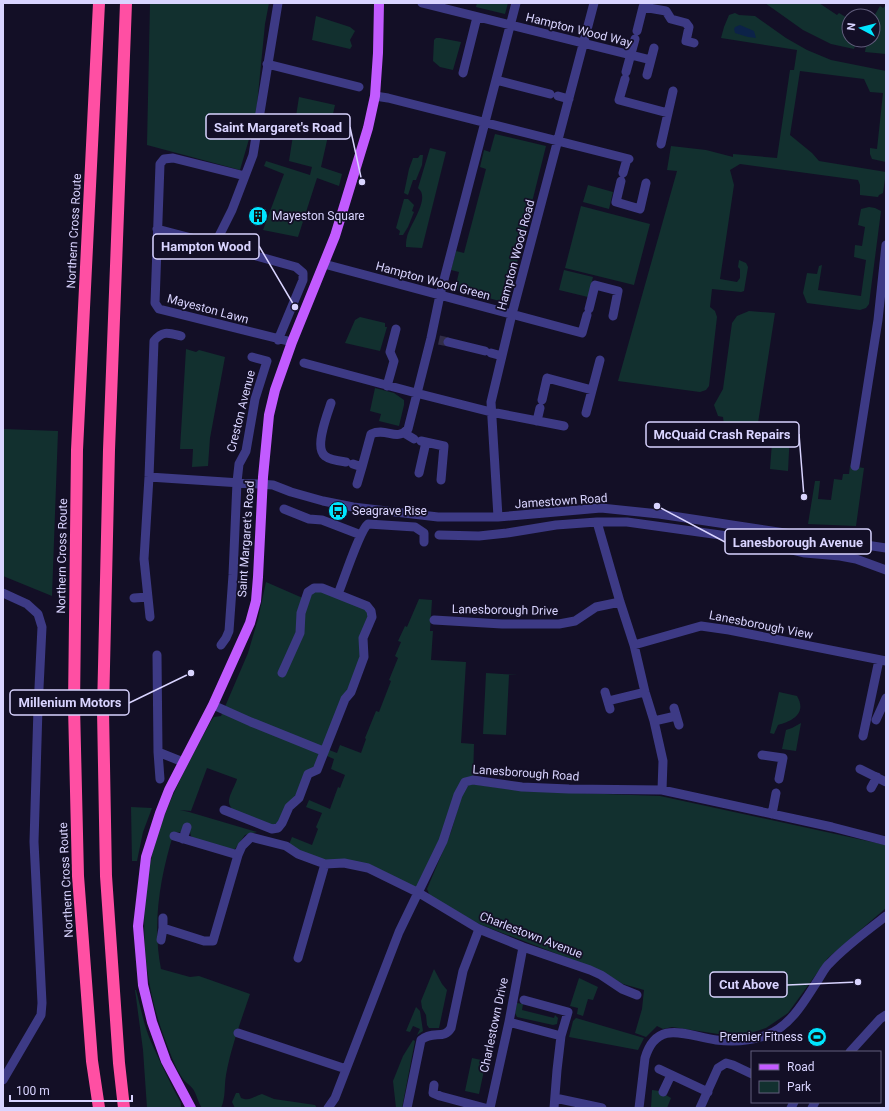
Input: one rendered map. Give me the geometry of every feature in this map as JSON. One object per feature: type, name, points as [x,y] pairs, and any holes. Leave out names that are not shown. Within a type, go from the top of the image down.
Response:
[{"type":"highway","name":"Northern Cross Route","points":[[99,3],[78,450],[74,706],[78,876],[92,1061],[99,1108]]},
{"type":"highway","points":[[124,1108],[119,1063],[106,876],[103,710],[109,450],[126,3]]},
{"type":"main road","name":"Saint Margaret's Road","points":[[191,1108],[166,1060],[152,1022],[143,985],[138,926],[146,857],[169,790],[213,705],[245,638],[250,624],[256,601],[262,484],[269,415],[275,390],[292,342],[324,264],[349,192],[368,128],[375,96],[379,3]]},
{"type":"street","points":[[216,244],[232,210],[253,155],[278,3]]},
{"type":"street","name":"Hampton Wood Way","points":[[422,3],[651,60]]},
{"type":"street","points":[[357,484],[354,464],[371,434],[379,431],[397,435],[404,433],[408,429],[416,394],[440,340],[440,295],[516,3]]},
{"type":"street","name":"Hampton Wood Road","points":[[498,517],[491,402],[512,314],[594,3]]},
{"type":"street","points":[[668,113],[619,100],[643,7],[666,11],[671,19],[686,23],[689,27],[686,41],[694,43]]},
{"type":"street","points":[[463,73],[477,17]]},
{"type":"street","points":[[647,75],[654,48]]},
{"type":"street","points":[[267,64],[359,87]]},
{"type":"street","points":[[496,80],[569,99]]},
{"type":"street","points":[[661,144],[673,91]]},
{"type":"street","points":[[375,96],[388,98],[628,159],[616,202],[640,209],[646,183]]},
{"type":"street","name":"Mayeston Lawn","points":[[245,176],[173,158],[164,159],[160,164],[155,303],[159,309],[278,340],[292,342]]},
{"type":"street","points":[[157,230],[216,244],[296,267],[303,273],[303,280],[278,340]]},
{"type":"street","points":[[855,466],[878,320],[886,245]]},
{"type":"street","name":"Hampton Wood Green","points":[[324,264],[582,333],[595,285],[618,291],[613,316]]},
{"type":"street","points":[[387,386],[394,361],[390,352],[396,329]]},
{"type":"street","points":[[150,617],[144,559],[149,477],[154,341],[160,334],[167,333],[181,336]]},
{"type":"street","points":[[440,340],[502,356]]},
{"type":"street","name":"Creston Avenue","points":[[237,482],[239,464],[246,451],[255,399],[267,361],[252,356]]},
{"type":"street","points":[[586,413],[600,360]]},
{"type":"street","points":[[304,363],[416,394],[491,412],[564,426]]},
{"type":"street","points":[[537,421],[547,378],[592,390]]},
{"type":"street","points":[[331,403],[320,445],[321,452],[326,458],[354,464]]},
{"type":"street","points":[[404,433],[421,441],[444,446],[441,480]]},
{"type":"street","points":[[419,473],[421,441]]},
{"type":"street","name":"Jamestown Road","points":[[149,477],[273,485],[323,501],[353,507],[438,517],[498,517],[601,508],[659,514],[886,548]]},
{"type":"street","points":[[221,645],[229,632],[237,482]]},
{"type":"street","points":[[284,510],[309,519],[322,520],[361,535]]},
{"type":"street","points":[[445,532],[479,536],[556,525],[597,522],[627,522],[742,538],[805,554],[840,556],[856,559],[886,570]]},
{"type":"street","points":[[597,522],[634,645],[645,692],[654,721],[663,762],[662,790]]},
{"type":"street","points":[[338,594],[365,526],[370,524],[415,527],[424,533],[424,542]]},
{"type":"street","points":[[224,810],[272,829],[278,828],[282,823],[289,807],[299,798],[308,774],[317,770],[323,751],[345,699],[351,692],[364,657],[363,638],[372,617],[371,611],[367,606],[322,588],[314,588],[308,592],[300,613],[300,633],[282,673]]},
{"type":"street","points":[[3,593],[27,604],[38,614],[42,627],[34,842],[42,1009],[41,1015],[3,1080]]},
{"type":"street","points":[[134,598],[148,597]]},
{"type":"street","name":"Lanesborough Drive","points":[[434,620],[502,624],[559,624],[575,621],[596,607],[620,602]]},
{"type":"street","name":"Lanesborough View","points":[[634,645],[701,626],[729,630],[882,661]]},
{"type":"street","points":[[157,655],[158,752],[160,779]]},
{"type":"street","points":[[863,736],[882,661]]},
{"type":"street","points":[[608,701],[645,692]]},
{"type":"street","points":[[876,720],[886,698]]},
{"type":"street","points":[[213,705],[323,751]]},
{"type":"street","points":[[654,721],[676,716]]},
{"type":"street","points":[[158,752],[183,762]]},
{"type":"street","points":[[762,755],[783,758],[779,779]]},
{"type":"street","points":[[860,769],[886,782]]},
{"type":"street","points":[[871,788],[877,777]]},
{"type":"street","name":"Lanesborough Road","points":[[328,1108],[335,1098],[399,932],[443,841],[458,795],[465,782],[473,780],[522,787],[662,790],[886,841]]},
{"type":"street","points":[[772,814],[776,793]]},
{"type":"street","points":[[187,827],[178,838],[238,855]]},
{"type":"street","points":[[163,928],[204,941],[213,941],[238,855],[242,846],[251,837],[286,846],[298,854],[325,864],[298,958]]},
{"type":"street","name":"Charlestown Avenue","points":[[325,864],[344,863],[368,868],[418,893],[479,929],[523,947],[590,970],[637,996]]},
{"type":"street","points":[[218,890],[228,892]]},
{"type":"street","points":[[639,1108],[647,1051],[654,1041],[662,1034],[673,1032],[716,1040],[736,1041],[768,1034],[783,1026],[802,1005],[829,963],[886,916]]},
{"type":"street","points":[[161,940],[163,918]]},
{"type":"street","points":[[407,1108],[421,1040],[430,1034],[448,1033],[451,1028],[463,971],[479,929]]},
{"type":"street","name":"Charlestown Drive","points":[[490,1108],[509,1022],[523,947]]},
{"type":"street","points":[[524,1000],[568,1012],[561,1036],[554,1108]]},
{"type":"street","points":[[851,1051],[880,1019],[886,1015]]},
{"type":"street","points":[[509,1022],[561,1036]]},
{"type":"street","points":[[238,1033],[346,1070]]},
{"type":"street","points":[[700,1108],[718,1068],[726,1063],[751,1074]]},
{"type":"street","points":[[659,1069],[708,1092]]},
{"type":"street","points":[[663,1092],[671,1075]]},
{"type":"street","points":[[434,1085],[433,1093],[485,1108]]},
{"type":"street","points":[[555,1098],[602,1108]]},
{"type":"green space","points":[[150,3],[269,3],[265,24],[256,115],[240,170],[147,145]]},
{"type":"green space","points":[[477,3],[508,3],[505,14],[476,7]]},
{"type":"green space","points":[[765,3],[819,3],[837,15],[839,13],[841,14],[841,46],[831,44],[803,30]]},
{"type":"green space","points":[[886,5],[886,54],[865,52],[866,48],[881,48],[881,8],[879,8],[880,6],[883,8]]},
{"type":"green space","points":[[735,13],[739,15],[755,16],[786,38],[807,50],[831,60],[886,71],[886,162],[872,159],[870,154],[870,148],[877,149],[883,93],[870,92],[864,79],[800,71],[790,135],[812,153],[819,161],[886,172],[883,193],[878,197],[860,195],[860,185],[858,180],[740,164],[730,170],[734,185],[720,279],[737,282],[740,278],[740,269],[738,267],[739,260],[746,263],[748,267],[744,291],[712,289],[710,307],[715,311],[717,317],[709,386],[706,390],[700,392],[618,381],[677,171],[667,170],[671,146],[706,150],[733,157],[733,154],[777,158],[790,70],[794,70],[797,50],[721,38],[729,15]]},
{"type":"green space","points":[[316,16],[350,27],[355,31],[350,40],[352,46],[350,49],[312,40]]},
{"type":"green space","points":[[436,38],[461,42],[453,70],[440,67],[433,61],[434,40]]},
{"type":"green space","points":[[299,97],[335,105],[321,167],[342,174],[339,186],[317,178],[298,237],[263,230],[284,174],[264,166],[266,161],[310,175],[312,167],[289,161]]},
{"type":"green space","points":[[495,134],[546,146],[507,303],[455,289],[459,272],[451,270],[456,251],[464,253],[486,169],[480,167],[484,150],[490,152]]},
{"type":"green space","points":[[430,148],[446,152],[422,248],[406,247],[406,239],[421,204],[421,192],[418,188]]},
{"type":"green space","points":[[420,155],[423,155],[422,165],[416,180],[413,180],[408,195],[404,193],[409,169],[413,158],[418,158]]},
{"type":"green space","points":[[588,185],[613,192],[609,209],[583,202]]},
{"type":"green space","points":[[404,199],[408,199],[414,205],[412,211],[414,212],[403,235],[399,235],[400,231],[396,228]]},
{"type":"green space","points":[[581,206],[650,224],[634,285],[565,268]]},
{"type":"green space","points":[[869,207],[881,211],[869,304],[866,308],[860,310],[807,303],[803,293],[807,273],[817,274],[819,266],[822,265],[818,290],[861,296],[866,260],[854,257],[855,245],[862,246],[865,227],[858,225],[861,209]]},
{"type":"green space","points":[[564,270],[593,277],[588,297],[559,290]]},
{"type":"green space","points":[[749,311],[775,313],[758,423],[724,425],[723,417],[718,416],[714,405],[723,389],[732,323],[737,316]]},
{"type":"green space","points":[[360,317],[385,323],[385,327],[387,327],[380,351],[345,343],[355,320]]},
{"type":"green space","points":[[186,349],[196,352],[199,350],[225,357],[210,438],[208,466],[192,467],[193,449],[180,449]]},
{"type":"green space","points":[[375,388],[394,393],[404,400],[399,426],[379,421],[381,414],[370,411]]},
{"type":"green space","points":[[3,429],[58,431],[52,596],[3,576]]},
{"type":"green space","points":[[773,429],[790,432],[788,471],[770,469]]},
{"type":"green space","points":[[850,466],[864,468],[856,526],[808,524],[815,481],[820,481],[818,499],[831,500],[834,479],[842,480],[843,474],[849,474]]},
{"type":"green space","points":[[266,582],[305,599],[314,588],[371,611],[363,638],[364,657],[317,769],[283,820],[270,827],[238,814],[233,810],[229,800],[237,779],[207,768],[191,811],[180,810],[257,832],[245,835],[235,849],[231,850],[194,839],[190,832],[174,832],[161,883],[157,917],[157,935],[161,969],[190,977],[199,976],[250,994],[236,1034],[226,1075],[224,1100],[221,1108],[202,1108],[193,1089],[180,1075],[164,1037],[156,1012],[146,961],[144,934],[147,881],[159,830],[170,802],[211,721],[214,717],[221,716],[248,653],[258,619]]},
{"type":"green space","points":[[419,599],[432,600],[430,631],[433,631],[431,660],[466,662],[461,743],[474,744],[473,780],[465,782],[418,893],[368,868],[325,864],[288,847],[292,837],[312,845],[318,829],[316,827],[322,813],[306,807],[309,800],[330,809],[338,787],[340,788],[345,775],[331,769],[334,759],[327,756],[329,750],[337,753],[340,745],[361,753],[366,739],[365,738],[376,711],[379,712],[391,681],[389,680],[398,658],[395,656],[401,642],[398,641],[405,626],[407,627]]},
{"type":"green space","points":[[486,673],[518,675],[509,675],[506,735],[483,734]]},
{"type":"green space","points":[[779,692],[797,696],[800,702],[800,707],[797,715],[793,719],[778,725],[774,734],[770,733]]},
{"type":"green space","points":[[801,723],[796,751],[782,749],[786,730]]},
{"type":"green space","points":[[472,784],[522,791],[660,796],[886,845],[886,908],[828,958],[788,1013],[766,1028],[744,1035],[718,1034],[672,1027],[663,1029],[657,1026],[646,1037],[635,1033],[642,1009],[644,990],[623,984],[599,970],[479,924],[430,896],[427,889],[451,832],[463,791],[466,786]]},
{"type":"green space","points":[[131,807],[152,808],[143,832],[137,861],[132,861]]},
{"type":"green space","points":[[434,969],[447,990],[439,1028],[429,1028],[421,1001]]},
{"type":"green space","points":[[579,978],[598,987],[593,1000],[588,999],[583,1016],[577,1014],[578,1008],[570,1006]]},
{"type":"green space","points":[[135,990],[149,1038],[181,1103],[181,1108],[147,1108],[143,1050]]},
{"type":"green space","points":[[517,1003],[523,1004],[522,1010],[554,1018],[555,1015],[558,1018],[557,1024],[553,1025],[517,1017],[515,1013]]},
{"type":"green space","points":[[416,1007],[420,1011],[423,1031],[417,1035],[420,1029],[413,1026],[410,1032],[406,1031]]},
{"type":"green space","points":[[576,1018],[644,1038],[638,1050],[569,1037],[573,1021]]},
{"type":"green space","points":[[413,1040],[415,1041],[402,1108],[396,1108],[393,1081],[403,1056]]},
{"type":"green space","points":[[472,1058],[486,1061],[479,1094],[465,1091]]},
{"type":"green space","points":[[652,1090],[659,1091],[671,1098],[667,1108],[651,1108]]},
{"type":"green space","points":[[236,1093],[239,1093],[241,1098],[244,1099],[249,1099],[262,1094],[274,1099],[315,1105],[317,1108],[235,1108],[232,1102]]},
{"type":"water","points":[[740,25],[754,31],[756,38],[735,33],[735,27]]},
{"type":"tunnel","points":[[439,340],[448,342]]},
{"type":"place","name":"Saint Margaret's Road","points":[[362,182]]},
{"type":"place","name":"Mayeston Square","points":[[258,216]]},
{"type":"place","name":"Hampton Wood","points":[[295,307]]},
{"type":"place","name":"McQuaid Crash Repairs","points":[[804,497]]},
{"type":"place","name":"Lanesborough Avenue","points":[[657,506]]},
{"type":"place","name":"Seagrave Rise","points":[[338,511]]},
{"type":"place","name":"Millenium Motors","points":[[191,673]]},
{"type":"place","name":"Cut Above","points":[[858,982]]},
{"type":"place","name":"Premier Fitness","points":[[817,1037]]}]
